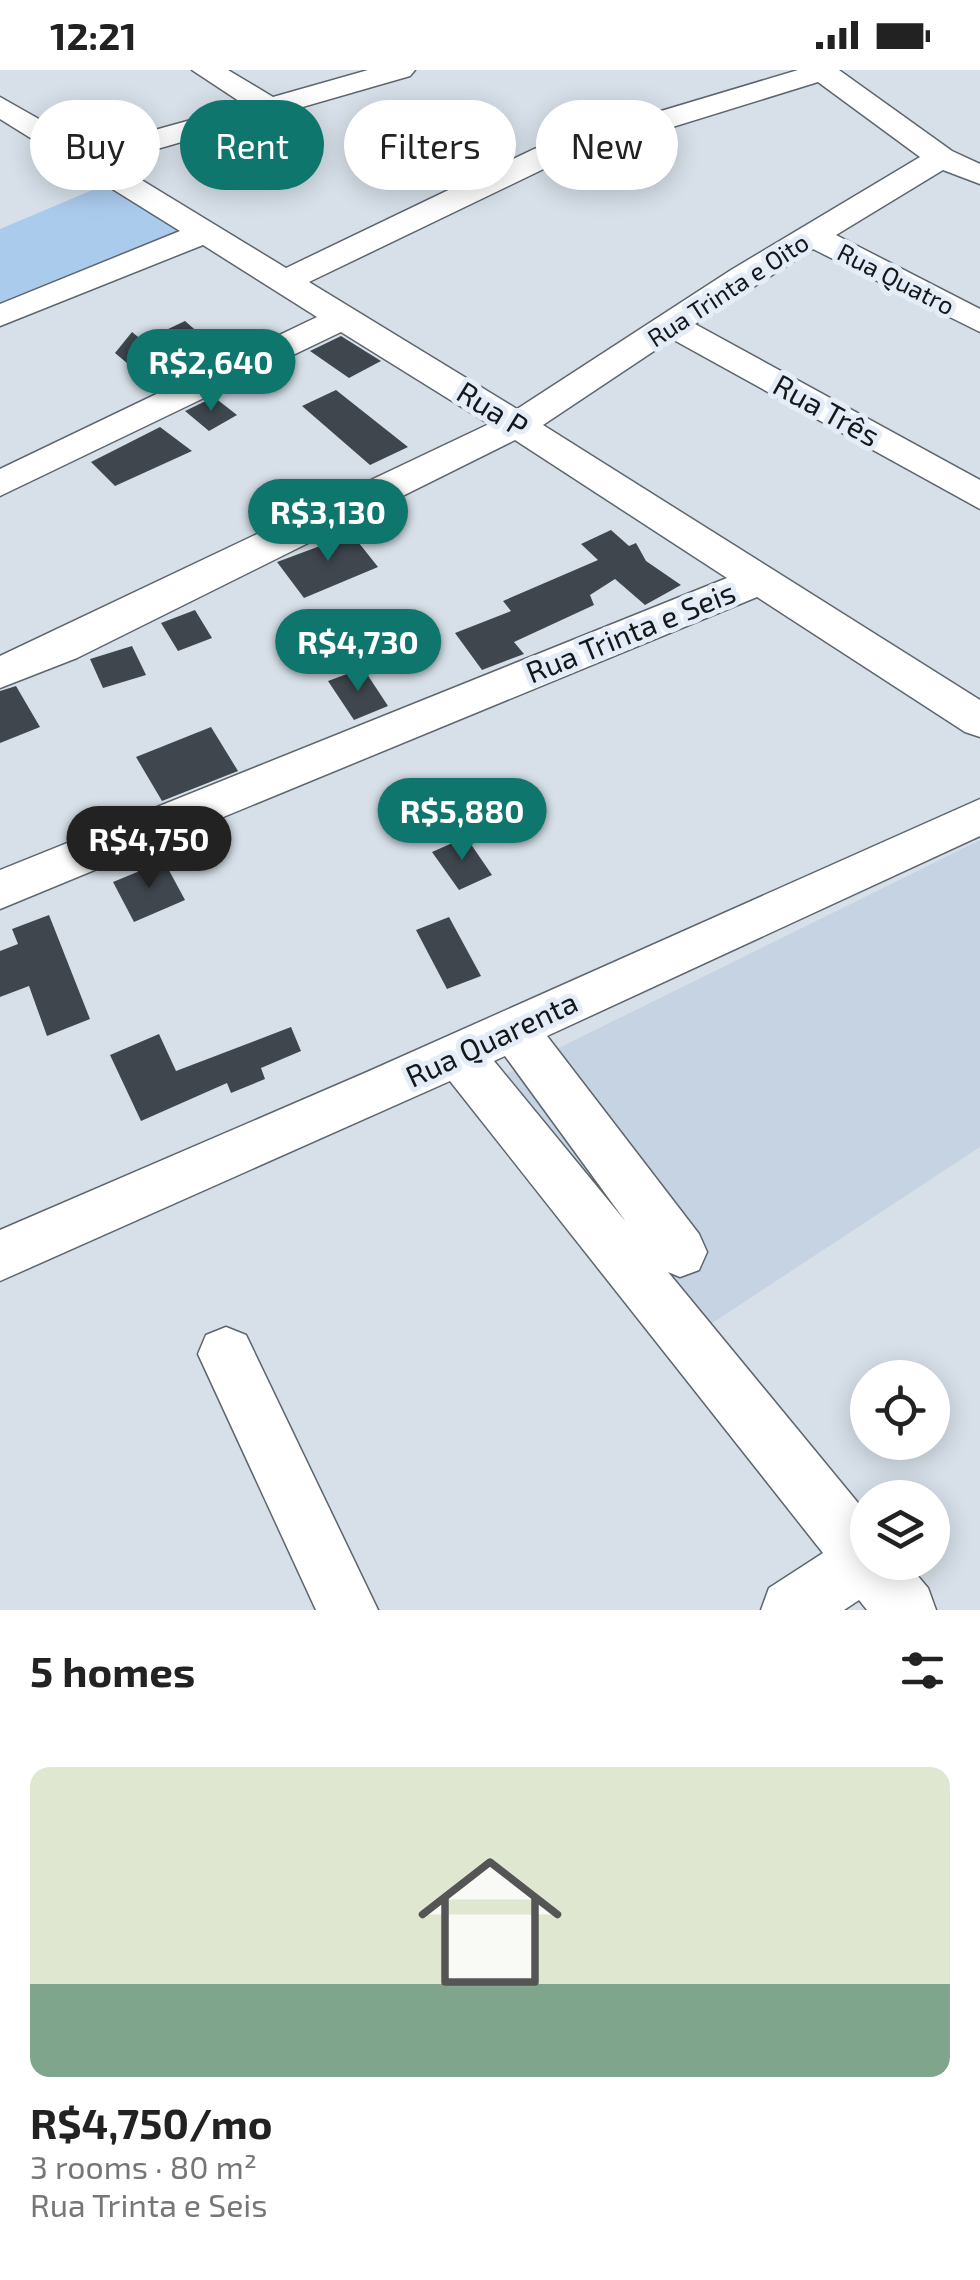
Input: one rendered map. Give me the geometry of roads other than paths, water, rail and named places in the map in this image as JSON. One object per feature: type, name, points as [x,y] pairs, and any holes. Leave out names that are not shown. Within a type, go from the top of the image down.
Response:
[{"type":"street","points":[[207,70],[258,100]]},
{"type":"street","points":[[290,100],[400,70]]},
{"type":"street","points":[[284,281],[546,156],[821,71],[941,158],[980,175]]},
{"type":"street","name":"Rua P","points":[[0,106],[30,139]]},
{"type":"street","name":"Rua Trinta e Oito","points":[[0,673],[62,648],[517,425],[941,158]]},
{"type":"street","name":"Rua P","points":[[137,190],[761,580],[973,704]]},
{"type":"street","points":[[0,316],[205,233]]},
{"type":"street","name":"Rua Quatro","points":[[813,236],[980,322]]},
{"type":"street","points":[[0,484],[342,318]]},
{"type":"street","name":"Rua Três","points":[[672,325],[980,496]]},
{"type":"street","name":"Rua Trinta e Seis","points":[[0,890],[761,580]]},
{"type":"street","name":"Rua Quarenta","points":[[0,1256],[514,1030],[980,816]]},
{"type":"street","points":[[514,1030],[680,1252]]},
{"type":"street","points":[[458,1054],[850,1540]]},
{"type":"street","points":[[226,1354],[348,1610]]},
{"type":"street","points":[[791,1610],[850,1571]]},
{"type":"street","points":[[882,1580],[906,1610]]}]
